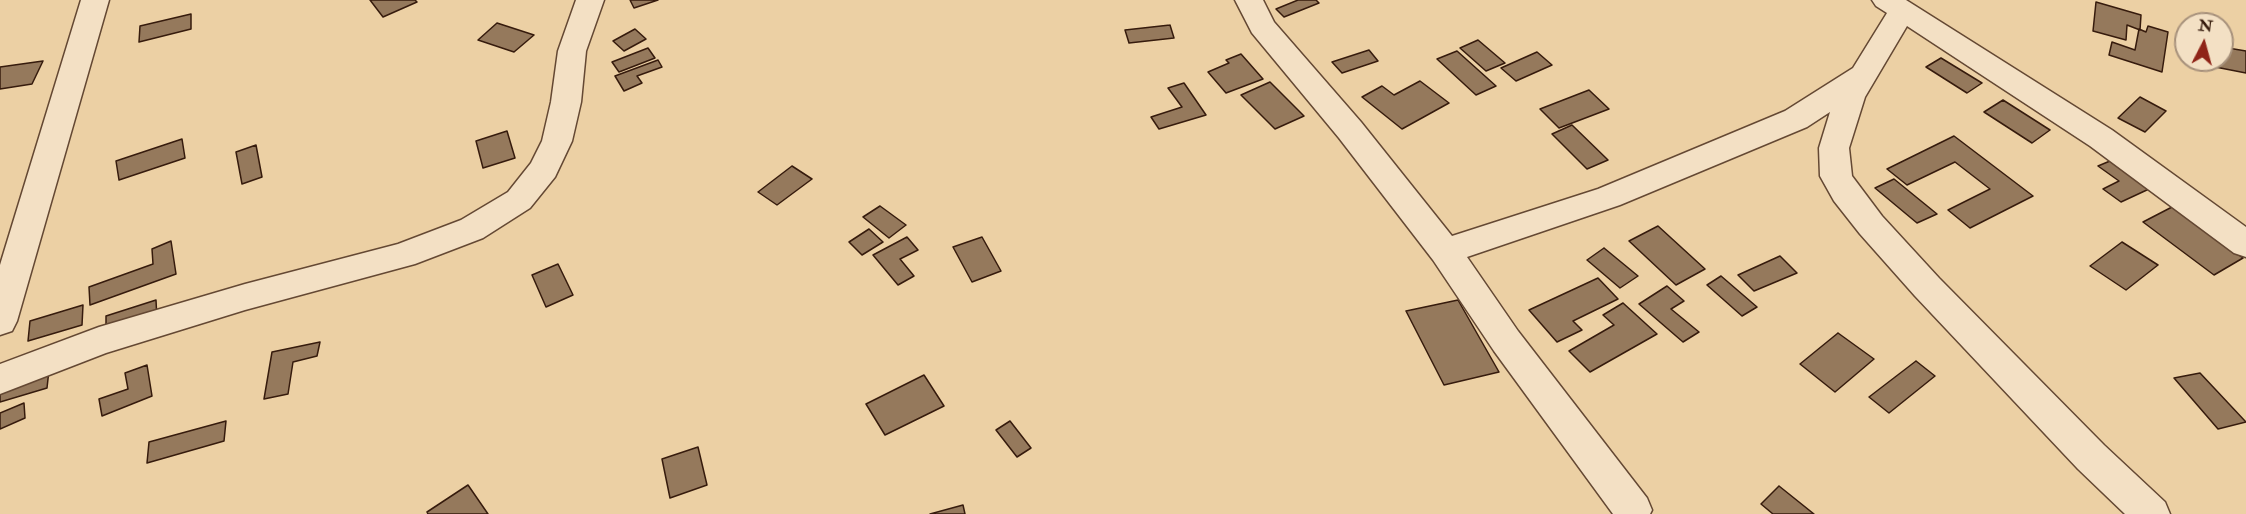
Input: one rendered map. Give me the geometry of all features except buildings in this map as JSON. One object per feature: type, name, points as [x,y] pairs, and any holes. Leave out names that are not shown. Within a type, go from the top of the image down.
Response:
[{"type":"street","points":[[0,321],[95,0]]},
{"type":"street","points":[[0,379],[99,341],[246,297],[403,255],[472,229],[519,200],[544,169],[556,141],[566,102],[572,51],[590,0]]},
{"type":"street","points":[[1249,0],[1262,26],[1350,130],[1445,251],[1506,341],[1634,510]]},
{"type":"street","points":[[2151,514],[2091,456],[1943,304],[1871,225],[1845,193],[1836,176],[1834,148],[1850,97],[1866,71],[1894,5],[2101,138],[2246,244]]},
{"type":"street","points":[[1445,251],[1609,197],[1796,120],[1866,71]]}]
